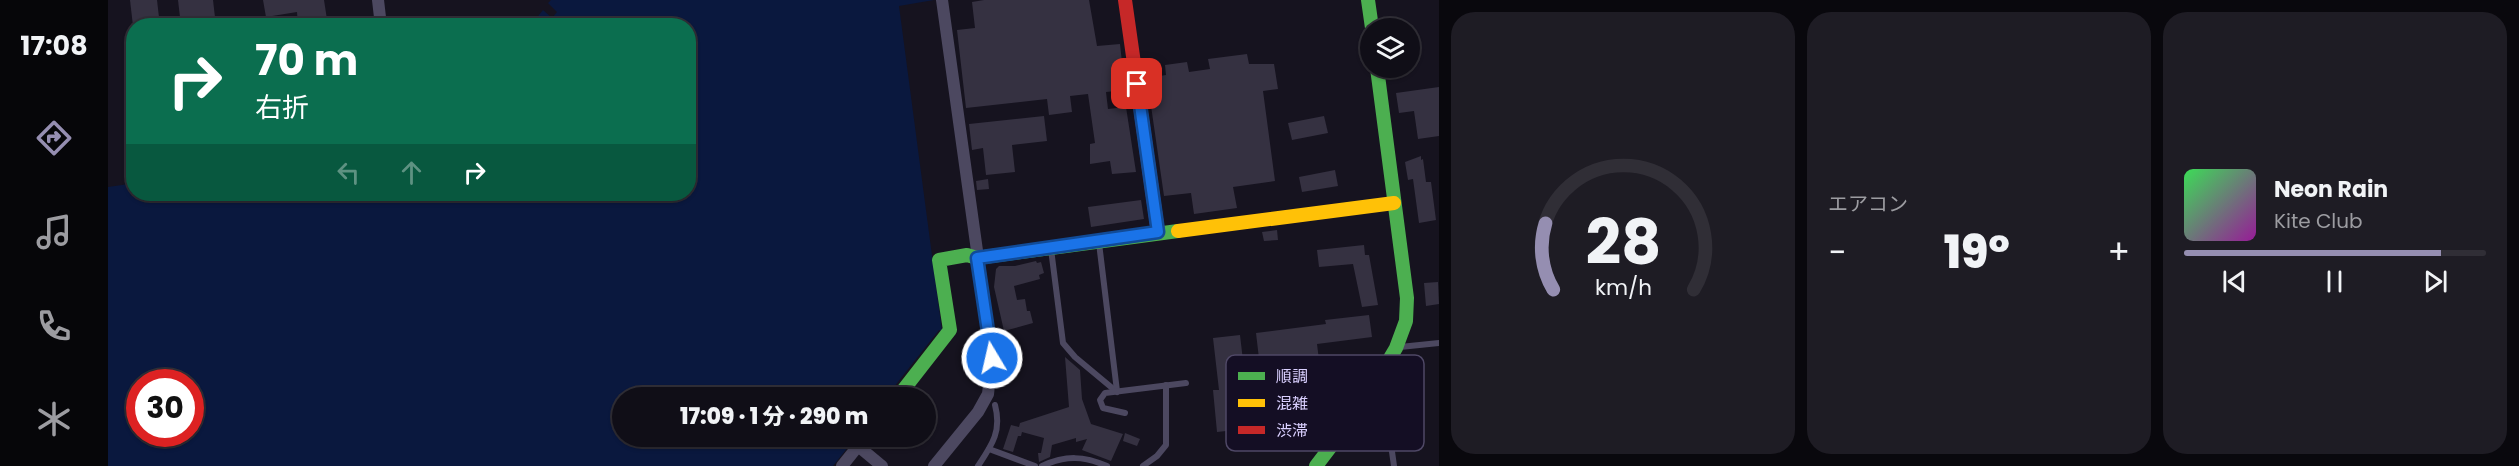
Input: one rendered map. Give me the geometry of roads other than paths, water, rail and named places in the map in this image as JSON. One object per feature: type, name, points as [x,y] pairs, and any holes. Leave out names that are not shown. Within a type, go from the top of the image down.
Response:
[{"type":"street","points":[[378,0],[380,18]]},
{"type":"street","points":[[934,466],[978,412],[988,394],[992,358],[942,0]]},
{"type":"street","points":[[1125,0],[1158,232]]},
{"type":"street","points":[[1368,0],[1371,18]]},
{"type":"street","points":[[1378,78],[1407,298],[1406,321],[1392,355]]},
{"type":"street","points":[[906,387],[950,330],[939,260],[967,255],[977,258],[1158,232],[1394,203]]},
{"type":"street","points":[[842,466],[857,447]]},
{"type":"street","points":[[867,447],[882,466]]},
{"type":"street","points":[[1316,466],[1327,451]]},
{"type":"lane","points":[[1099,241],[1117,392]]},
{"type":"lane","points":[[1050,247],[1063,343],[1075,357],[1117,392]]},
{"type":"lane","points":[[1396,348],[1439,344]]},
{"type":"lane","points":[[1125,413],[1103,408],[1100,400],[1104,393],[1186,383]]},
{"type":"lane","points":[[1143,466],[1157,456],[1166,445],[1166,385]]},
{"type":"lane","points":[[978,466],[989,449],[999,420],[994,405]]},
{"type":"lane","points":[[989,449],[1035,466]]},
{"type":"lane","points":[[1392,451],[1394,466]]},
{"type":"lane","points":[[1042,466],[1069,457],[1090,459],[1107,466]]},
{"type":"water","points":[[551,0],[934,0],[899,6],[942,331],[939,330],[894,387],[612,387],[612,447],[848,447],[833,466],[108,466],[108,187],[126,184],[126,201],[696,201],[696,18],[552,18],[557,12],[548,3]]},
{"type":"water","points":[[543,10],[552,18],[537,18]]}]
